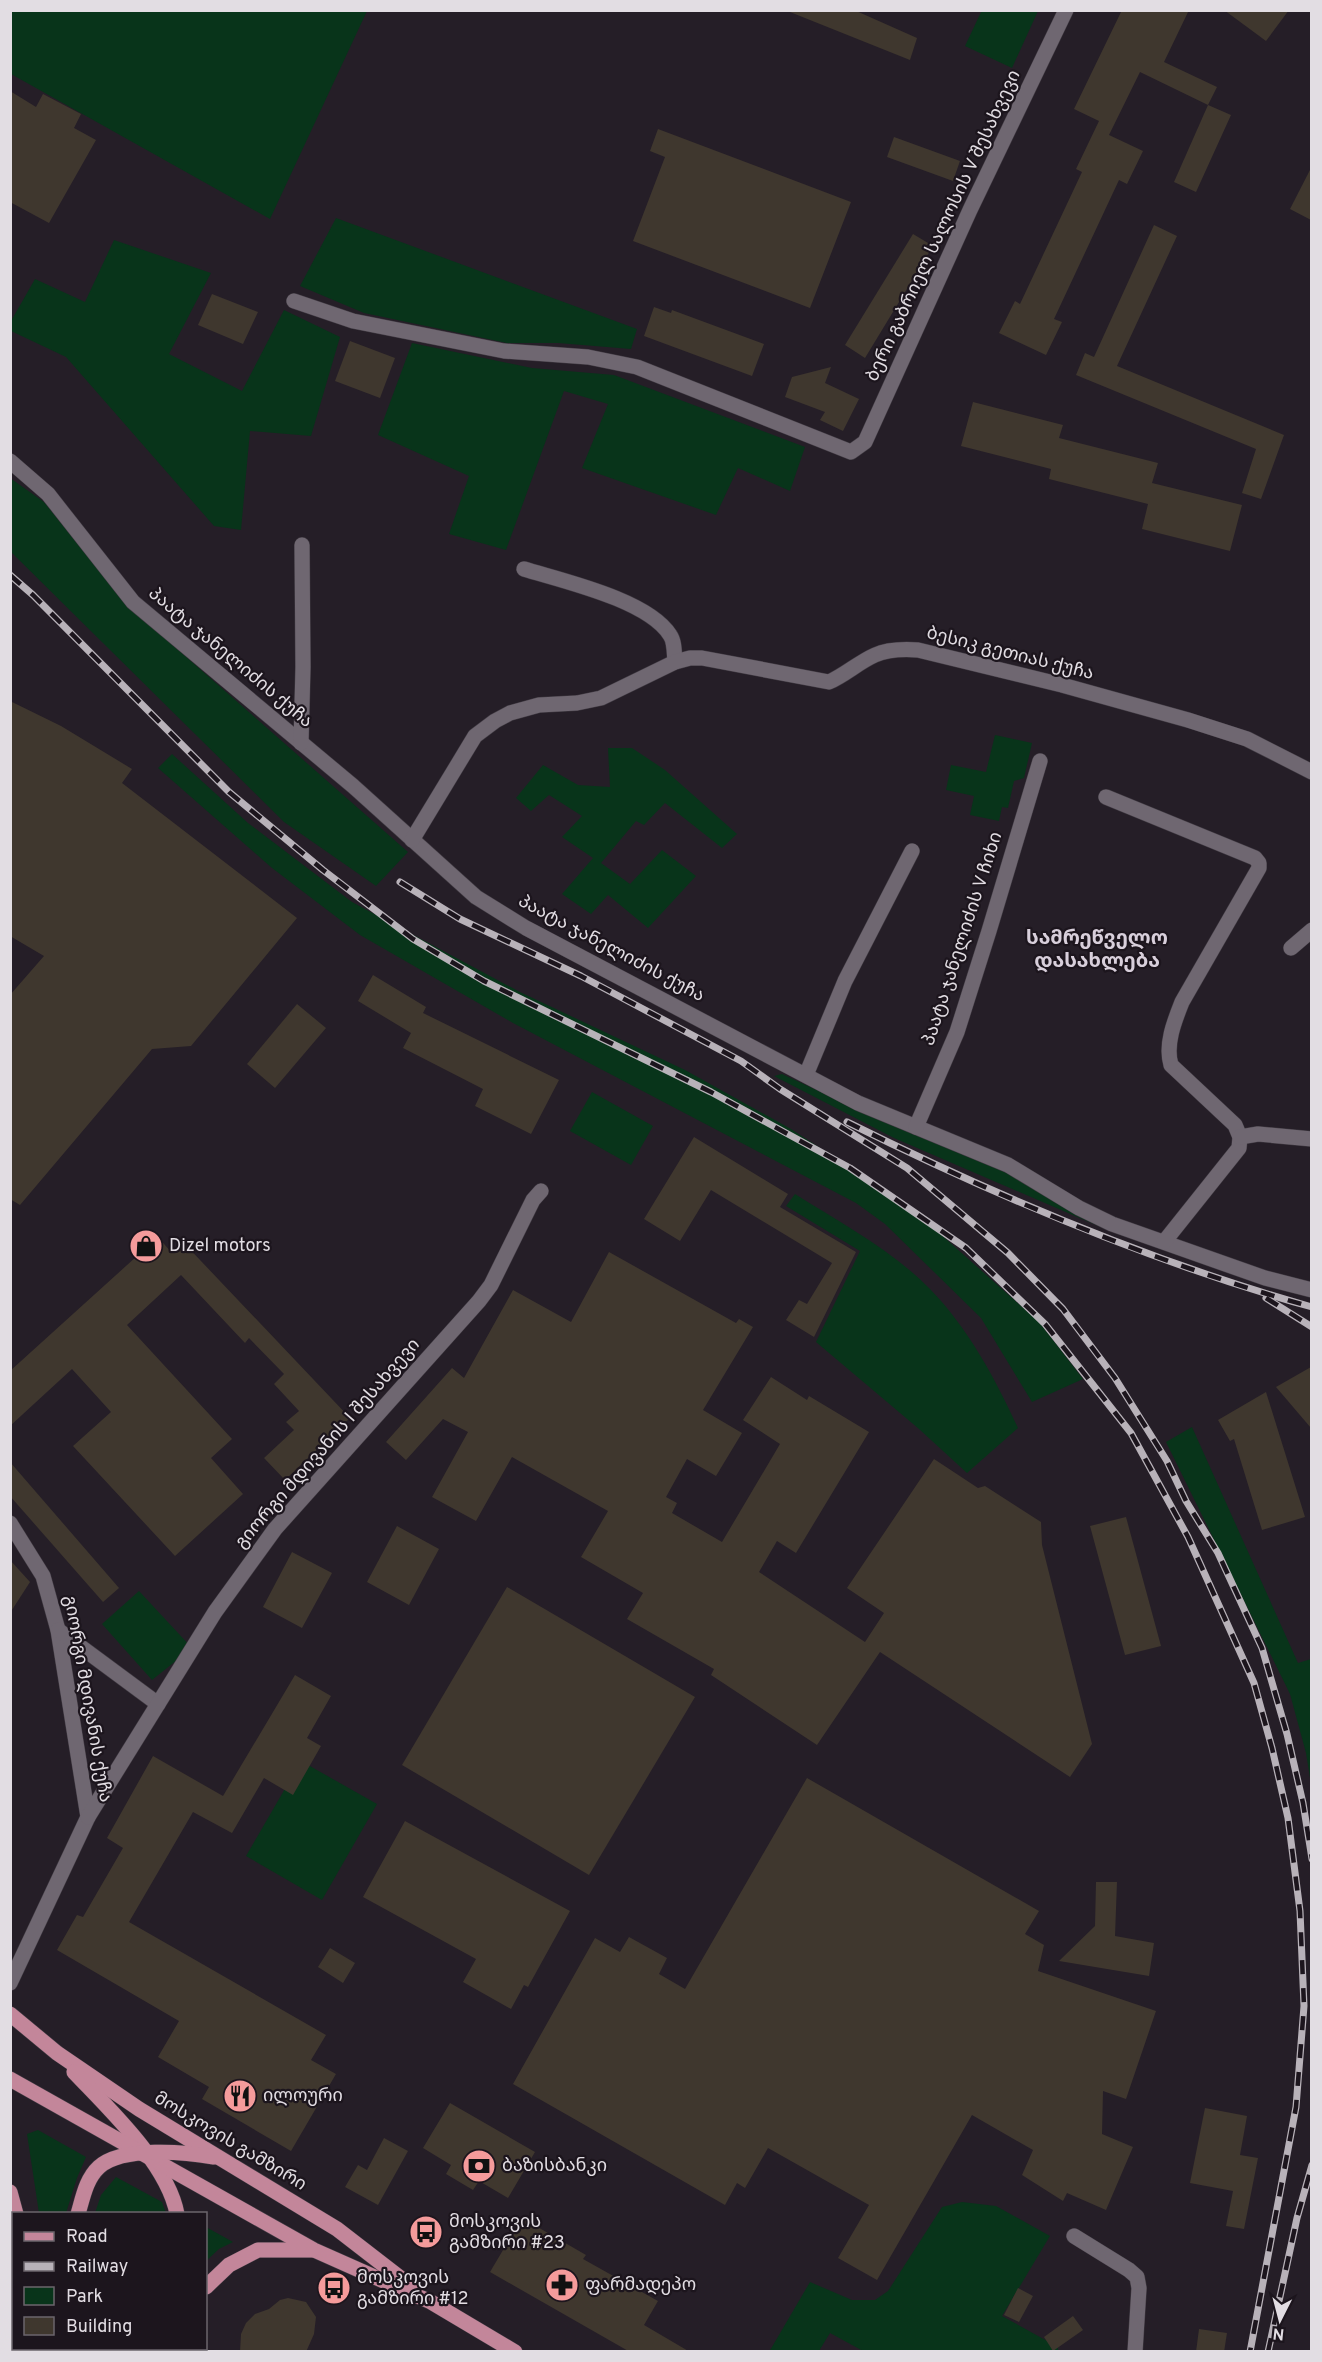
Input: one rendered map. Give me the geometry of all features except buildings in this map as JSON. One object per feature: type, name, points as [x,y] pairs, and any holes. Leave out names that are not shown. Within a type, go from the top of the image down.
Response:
[{"type":"main road","name":"მოსკოვის გამზირი","points":[[10,2014],[57,2053],[139,2109],[337,2229],[431,2302],[514,2352]]},
{"type":"main road","points":[[57,2053],[124,2126],[146,2154],[165,2181],[176,2212]]},
{"type":"main road","name":"მოსკოვის გამზირი","points":[[10,2079],[314,2250],[431,2302]]},
{"type":"main road","points":[[79,2212],[86,2185],[99,2166],[122,2156],[196,2154],[223,2159]]},
{"type":"main road","points":[[10,2192],[15,2212]]},
{"type":"main road","points":[[207,2287],[229,2265],[258,2250],[314,2250]]},
{"type":"street","name":"ბერი გაბრიელ სალოსის V შესახვევი","points":[[294,301],[353,321],[504,351],[588,357],[637,367],[851,452],[865,442],[970,210],[1065,10]]},
{"type":"street","name":"პაატა ჯანელიძის ქუჩა","points":[[10,462],[48,494],[133,602],[352,786],[476,897],[526,928],[858,1104],[1008,1165],[1079,1208],[1112,1224],[1265,1278],[1311,1290]]},
{"type":"street","points":[[301,743],[302,545]]},
{"type":"street","points":[[524,569],[605,594],[654,616],[672,636],[675,662]]},
{"type":"street","name":"ბესიკ გეთიას ქუჩა","points":[[412,840],[475,736],[495,721],[510,713],[539,705],[577,703],[601,698],[675,662],[690,658],[702,658],[829,682],[843,676],[874,655],[894,650],[918,650],[1062,685],[1188,720],[1247,739],[1311,772]]},
{"type":"street","name":"პაატა ჯანელიძის V ჩიხი","points":[[916,1127],[957,1032],[990,931],[1040,761]]},
{"type":"street","points":[[1106,797],[1255,858],[1259,863],[1259,868],[1182,1002],[1168,1053],[1171,1065],[1235,1125],[1240,1137],[1239,1148],[1164,1242]]},
{"type":"street","points":[[806,1075],[846,981],[912,851]]},
{"type":"street","points":[[1291,948],[1311,930]]},
{"type":"street","points":[[1240,1137],[1258,1134],[1311,1139]]},
{"type":"street","name":"გიორგი მდივანის I შესახვევი","points":[[88,1817],[215,1612],[275,1529],[479,1301],[491,1285],[533,1200],[542,1191]]},
{"type":"street","name":"გიორგი მდივანის ქუჩა","points":[[10,1523],[43,1576],[58,1630],[88,1817],[10,1983]]},
{"type":"street","points":[[58,1630],[158,1704]]},
{"type":"street","points":[[1074,2236],[1137,2277],[1139,2288],[1135,2352]]},
{"type":"green space","points":[[982,10],[1038,11],[1012,68],[965,46]]},
{"type":"green space","points":[[10,11],[367,11],[270,219],[11,74]]},
{"type":"green space","points":[[336,218],[637,329],[631,349],[558,343],[507,343],[364,313],[300,286]]},
{"type":"green space","points":[[114,240],[211,273],[169,354],[242,391],[284,310],[340,337],[311,436],[250,431],[241,530],[214,526],[66,357],[11,331],[11,321],[35,279],[85,302]]},
{"type":"green space","points":[[412,343],[532,368],[614,375],[805,447],[790,491],[738,468],[716,515],[582,468],[608,404],[564,391],[506,550],[449,534],[469,476],[378,435]]},
{"type":"green space","points":[[10,478],[44,502],[126,604],[408,852],[376,886],[284,822],[11,552]]},
{"type":"green space","points":[[995,735],[1032,743],[1024,778],[1014,781],[1008,808],[1002,807],[999,821],[970,815],[974,796],[946,790],[951,765],[986,772]]},
{"type":"green space","points":[[608,748],[632,748],[665,770],[737,834],[722,848],[665,803],[644,825],[636,821],[601,863],[630,884],[662,850],[696,876],[648,928],[608,895],[591,914],[562,894],[593,858],[562,837],[582,816],[549,795],[531,811],[516,798],[543,765],[578,785],[610,787]]},
{"type":"green space","points":[[172,754],[248,823],[352,902],[520,992],[685,1070],[791,1129],[909,1206],[1039,1322],[1083,1379],[1032,1402],[981,1318],[885,1224],[856,1203],[513,1023],[360,935],[272,868],[158,768]]},
{"type":"green space","points":[[782,1074],[894,1126],[1017,1177],[1112,1232],[894,1138],[774,1076]]},
{"type":"green space","points":[[592,1092],[653,1126],[631,1165],[570,1131]]},
{"type":"green space","points":[[795,1194],[866,1238],[915,1275],[944,1304],[980,1354],[1018,1428],[967,1473],[816,1342],[860,1251],[786,1206]]},
{"type":"green space","points":[[1192,1427],[1298,1663],[1311,1659],[1311,1784],[1306,1753],[1290,1694],[1166,1442]]},
{"type":"green space","points":[[139,1591],[192,1648],[152,1680],[102,1624]]},
{"type":"green space","points":[[301,1761],[377,1804],[322,1900],[246,1856]]},
{"type":"green space","points":[[38,2130],[86,2157],[66,2212],[39,2212],[27,2134]]},
{"type":"green space","points":[[116,2177],[162,2202],[166,2212],[95,2212],[101,2195]]},
{"type":"green space","points":[[962,2202],[996,2206],[1050,2236],[1002,2316],[1058,2347],[1058,2351],[863,2351],[830,2333],[819,2351],[769,2352],[810,2282],[852,2300],[875,2300],[888,2291],[942,2207]]},
{"type":"green space","points":[[207,2228],[233,2242],[219,2249],[207,2260]]},
{"type":"railway","points":[[10,575],[33,595],[229,792],[323,870],[413,939],[484,981],[711,1092],[850,1168],[966,1248],[1045,1324],[1131,1433],[1188,1537],[1254,1683],[1288,1818],[1300,1911],[1304,2006],[1296,2107],[1250,2352]]},
{"type":"railway","points":[[400,882],[460,919],[581,976],[741,1061],[780,1089],[907,1168],[1008,1253],[1063,1309],[1115,1378],[1167,1461],[1186,1501],[1218,1553],[1262,1648],[1287,1734],[1303,1803],[1312,1859]]},
{"type":"railway","points":[[847,1122],[960,1176],[1075,1225],[1192,1270],[1312,1307]]},
{"type":"railway","points":[[1266,1298],[1312,1327]]},
{"type":"railway","points":[[1268,2352],[1297,2218],[1312,2165]]},
{"type":"place","name":"Dizel motors","points":[[146,1246]]},
{"type":"place","name":"ილოური","points":[[240,2096]]},
{"type":"place","name":"ბაზისბანკი","points":[[479,2166]]},
{"type":"place","name":"მოსკოვის გამზირი #23","points":[[426,2232]]},
{"type":"place","name":"ფარმადეპო","points":[[562,2285]]},
{"type":"place","name":"მოსკოვის გამზირი #12","points":[[334,2288]]},
{"type":"district","name":"სამრეწველო დასახლება","points":[[1097,950]]}]
